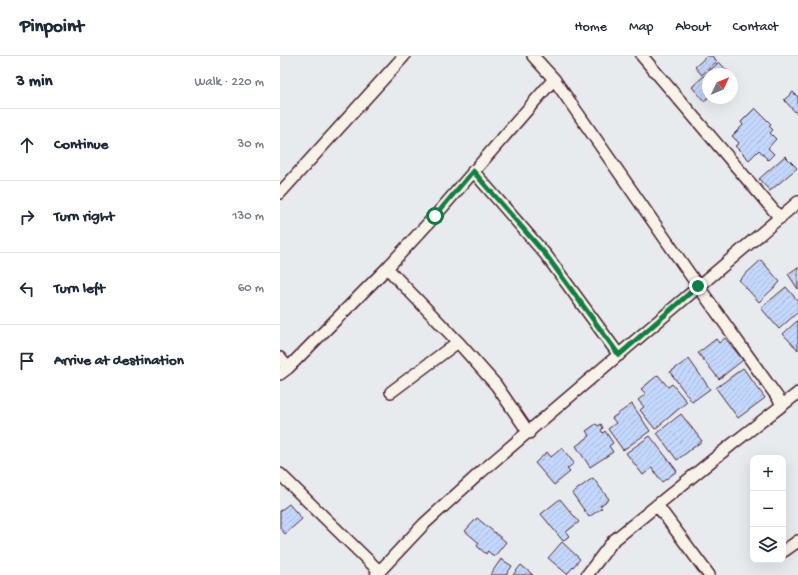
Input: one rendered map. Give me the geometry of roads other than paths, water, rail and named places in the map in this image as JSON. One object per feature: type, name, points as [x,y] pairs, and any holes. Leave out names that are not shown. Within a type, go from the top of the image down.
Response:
[{"type":"street","points":[[280,193],[404,56]]},
{"type":"street","points":[[532,56],[554,79],[782,405]]},
{"type":"street","points":[[642,56],[780,218]]},
{"type":"street","points":[[280,358],[284,371],[387,268],[435,216],[554,79]]},
{"type":"street","points":[[473,171],[546,255],[619,355]]},
{"type":"street","points":[[280,474],[378,573],[424,524],[481,472],[529,433],[698,286],[798,202]]},
{"type":"street","points":[[387,268],[458,342],[496,385],[529,433]]},
{"type":"street","points":[[391,392],[458,342]]},
{"type":"street","points":[[587,575],[613,541],[798,393]]},
{"type":"street","points":[[658,505],[709,575]]},
{"type":"street","points":[[786,550],[798,542]]}]
